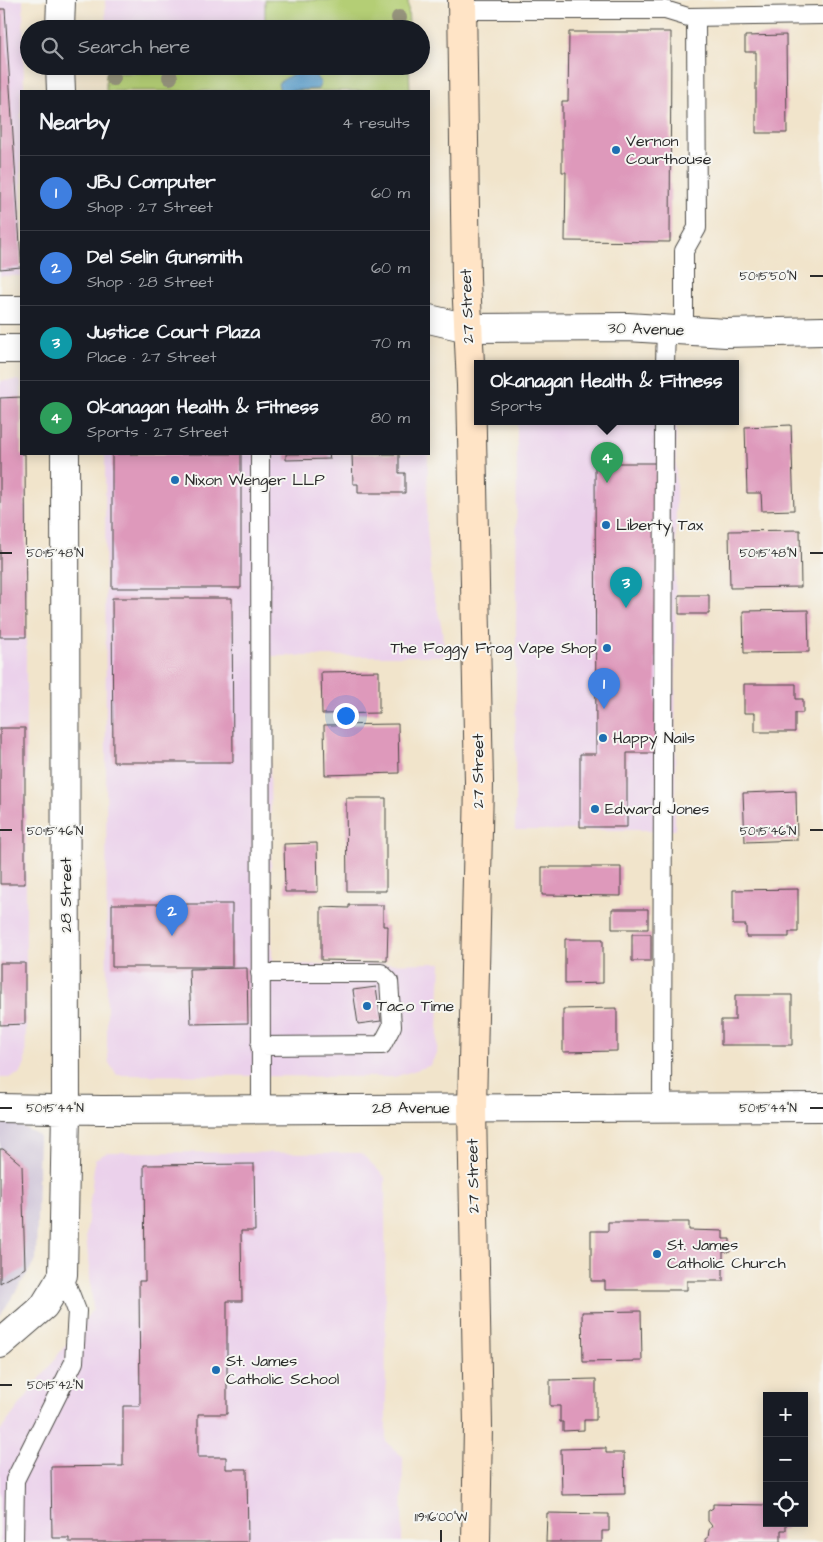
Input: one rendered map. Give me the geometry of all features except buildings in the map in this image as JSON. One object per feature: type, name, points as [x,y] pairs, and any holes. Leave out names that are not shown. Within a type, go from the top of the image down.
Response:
[{"type":"main road","name":"27 Street","points":[[462,5],[466,280],[479,783],[472,1109],[478,1426],[476,1542]]},
{"type":"street","points":[[60,20],[61,0]]},
{"type":"street","points":[[60,75],[61,90]]},
{"type":"street","points":[[0,310],[20,310]]},
{"type":"street","name":"30 Avenue","points":[[430,319],[468,328],[675,329],[726,332],[823,331]]},
{"type":"street","name":"30 Avenue","points":[[430,339],[468,328]]},
{"type":"street","points":[[0,348],[20,349]]},
{"type":"street","name":"28 Street","points":[[63,1276],[66,1110],[65,455]]},
{"type":"street","name":"28 Avenue","points":[[0,1108],[66,1110],[823,1107]]},
{"type":"street","points":[[0,1344],[44,1306],[63,1276]]},
{"type":"lane","points":[[462,5],[665,5],[688,17],[823,15]]},
{"type":"lane","points":[[666,360],[675,329],[684,251],[697,228],[696,17]]},
{"type":"lane","points":[[662,1107],[664,425]]},
{"type":"lane","points":[[260,455],[261,1108]]},
{"type":"lane","points":[[260,973],[381,973],[389,981],[392,1026],[382,1045],[260,1046]]},
{"type":"lane","points":[[14,1542],[15,1480],[74,1362],[77,1312],[63,1276]]},
{"type":"shaded area","points":[[0,0],[23,0],[23,20],[20,20],[20,75],[24,75],[24,90],[20,90],[20,276],[0,276]]},
{"type":"shaded area","points":[[105,0],[265,0],[265,20],[106,20]]},
{"type":"shaded area","points":[[0,381],[20,382],[20,455],[26,455],[26,1030],[25,1064],[21,1073],[9,1078],[0,1078]]},
{"type":"shaded area","points":[[517,425],[676,425],[675,830],[515,830]]},
{"type":"shaded area","points":[[105,455],[428,455],[427,529],[432,587],[442,629],[445,656],[269,656],[272,965],[441,963],[437,1054],[429,1066],[394,1077],[117,1075],[109,1063],[107,1047]]},
{"type":"shaded area","points":[[0,1121],[11,1121],[39,1135],[36,1260],[0,1316]]},
{"type":"shaded area","name":"St. James Catholic School","points":[[108,1152],[361,1153],[385,1177],[386,1442],[403,1457],[402,1542],[0,1542],[0,1431],[93,1309],[86,1236],[95,1159]]},
{"type":"green space","points":[[265,0],[408,0],[409,20],[265,20]]},
{"type":"green space","points":[[106,75],[409,75],[410,90],[106,90]]},
{"type":"water","points":[[291,75],[315,75],[321,83],[318,89],[280,90],[278,83]]},
{"type":"place","name":"Vernon Courthouse","points":[[616,150]]},
{"type":"place","name":"Nixon Wenger LLP","points":[[175,480]]},
{"type":"place","name":"Okanagan Health & Fitness","points":[[607,483]]},
{"type":"place","name":"Liberty Tax","points":[[606,525]]},
{"type":"place","name":"Justice Court Plaza","points":[[626,608]]},
{"type":"place","name":"The Foggy Frog Vape Shop","points":[[607,648]]},
{"type":"place","name":"JBJ Computer","points":[[604,709]]},
{"type":"place","name":"Happy Nails","points":[[603,738]]},
{"type":"place","name":"Edward Jones","points":[[595,809]]},
{"type":"place","name":"Del Selin Gunsmith","points":[[172,936]]},
{"type":"place","name":"Taco Time","points":[[367,1006]]},
{"type":"place","name":"St. James Catholic Church","points":[[657,1254]]},
{"type":"place","name":"St. James Catholic School","points":[[216,1370]]}]
